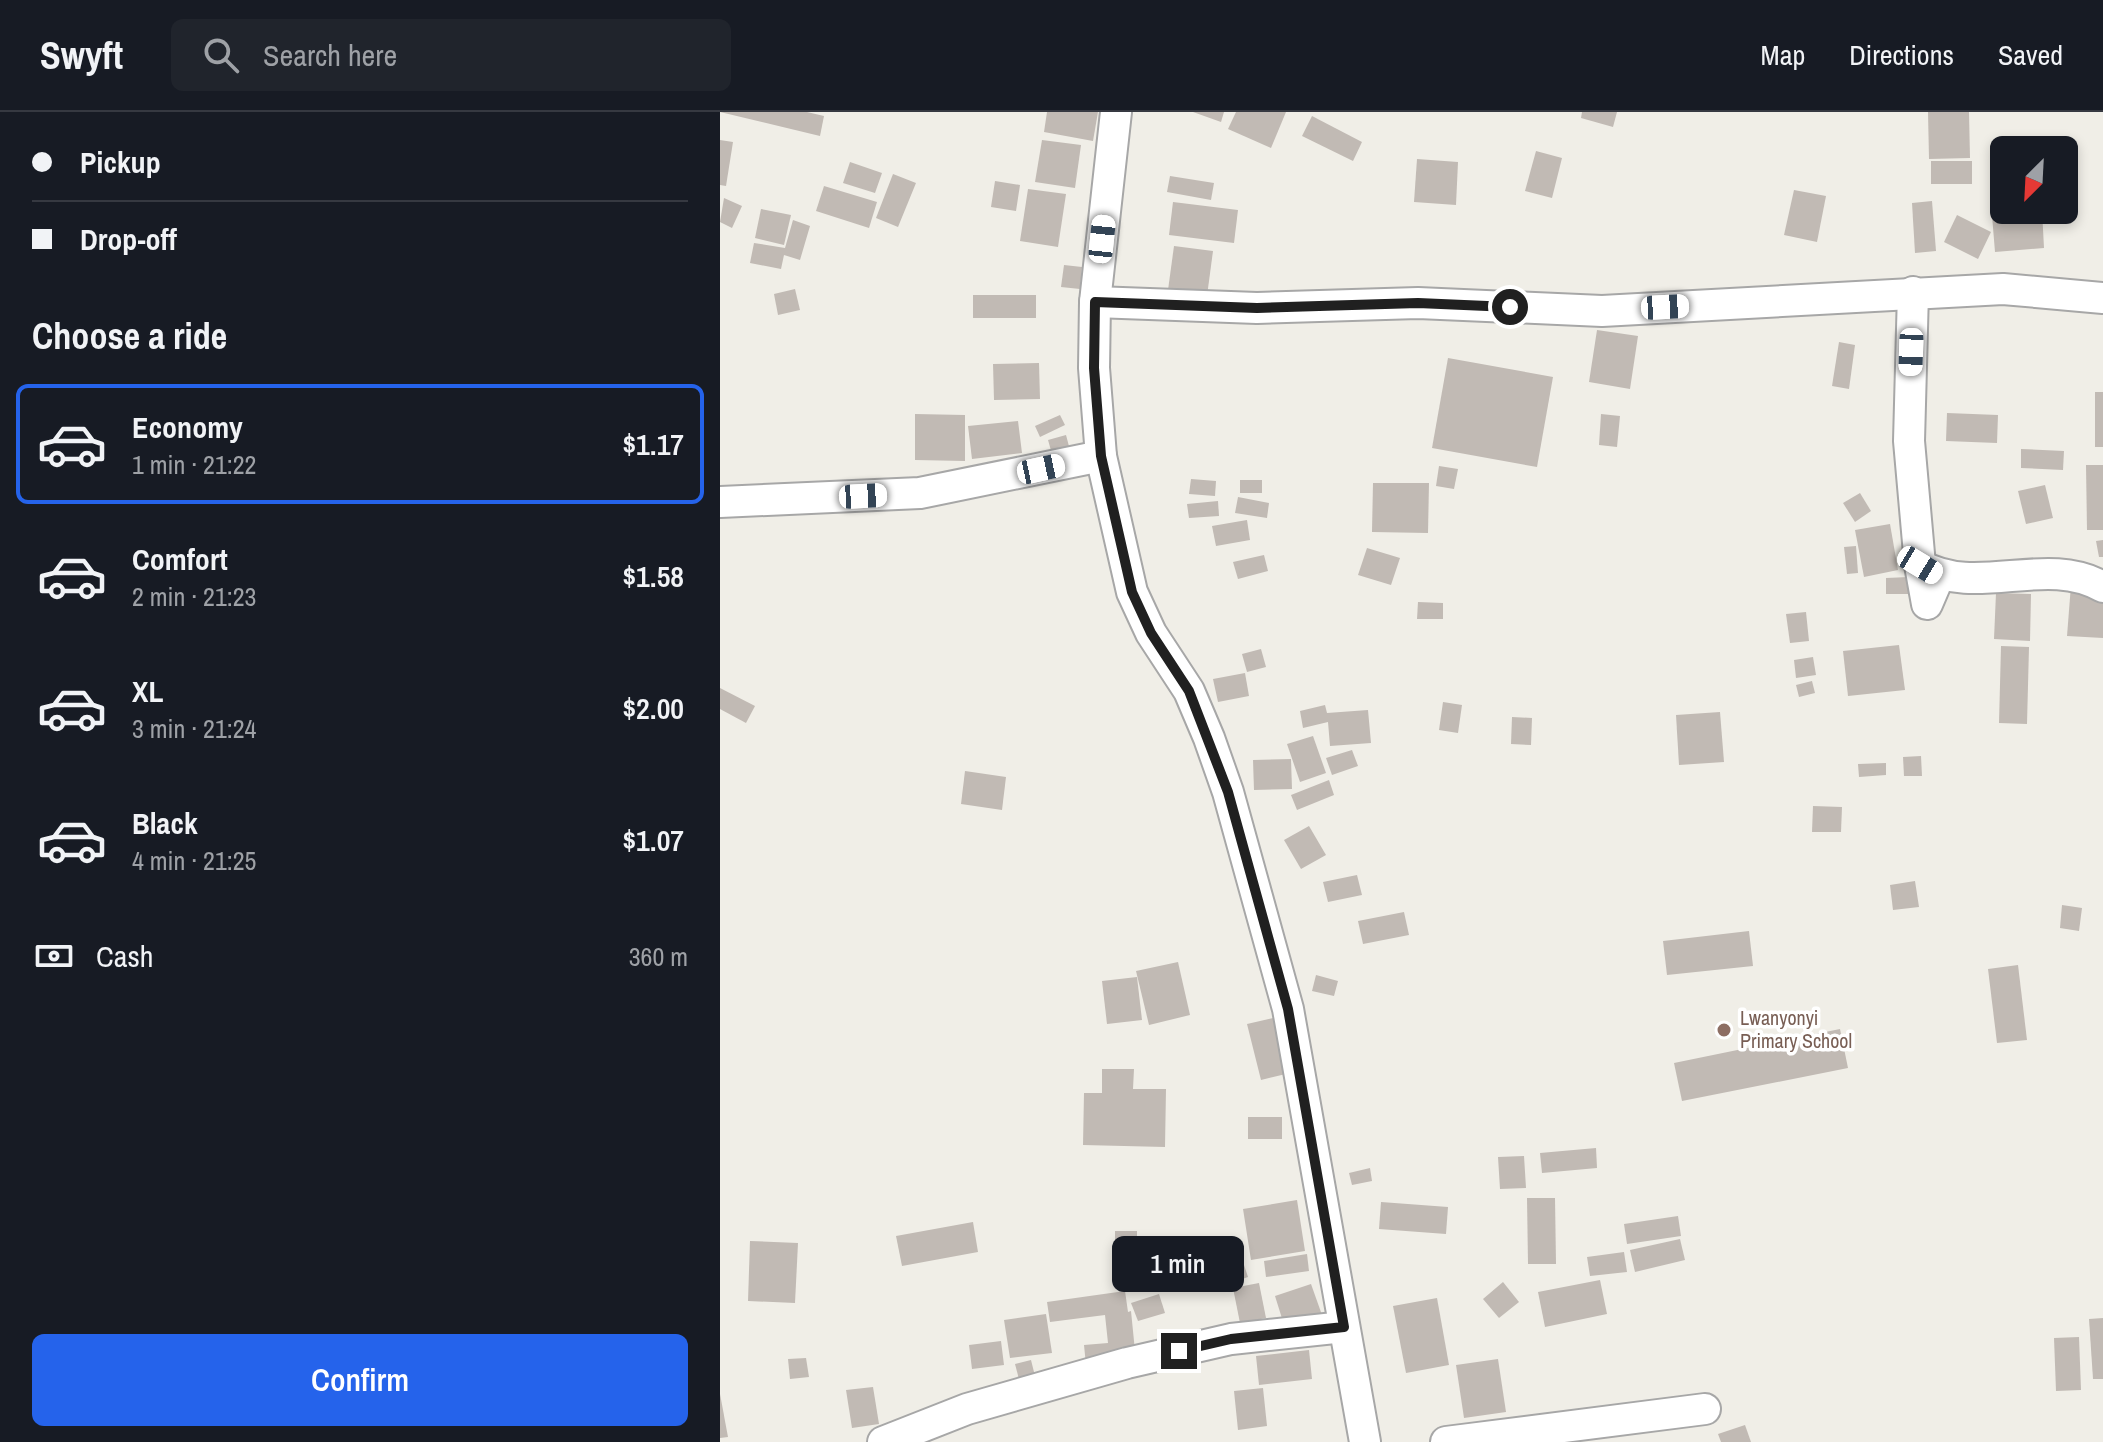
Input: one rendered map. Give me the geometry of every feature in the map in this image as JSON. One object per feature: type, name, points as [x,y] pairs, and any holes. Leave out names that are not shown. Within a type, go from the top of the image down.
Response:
[{"type":"street","points":[[1116,112],[1095,302],[1094,368],[1101,456],[1132,592],[1151,633],[1189,691],[1228,792],[1288,1009],[1365,1442]]},
{"type":"street","points":[[1095,302],[1257,308],[1418,303],[1602,311],[2003,289],[2103,298]]},
{"type":"street","points":[[1913,292],[1909,441],[1930,570],[1967,580],[2049,572],[2090,580],[2103,587]]},
{"type":"street","points":[[720,502],[920,493],[1101,456]]},
{"type":"street","points":[[883,1442],[967,1409],[1127,1363],[1231,1339],[1344,1327]]},
{"type":"street","points":[[1446,1442],[1705,1409]]},
{"type":"building","points":[[720,112],[807,112],[824,116],[820,136]]},
{"type":"building","points":[[1047,112],[1098,112],[1093,141],[1044,132]]},
{"type":"building","points":[[1193,112],[1224,112],[1221,122]]},
{"type":"building","points":[[1236,112],[1286,112],[1271,148],[1228,129]]},
{"type":"building","points":[[1582,112],[1617,112],[1613,127],[1581,118]]},
{"type":"building","points":[[1928,112],[1969,112],[1970,158],[1929,159]]},
{"type":"building","points":[[1312,116],[1362,142],[1353,161],[1302,136]]},
{"type":"building","points":[[720,140],[733,142],[726,186],[720,185]]},
{"type":"building","points":[[1042,140],[1081,145],[1075,188],[1035,182]]},
{"type":"building","points":[[1536,151],[1562,158],[1552,198],[1525,191]]},
{"type":"building","points":[[1417,159],[1458,162],[1456,205],[1414,202]]},
{"type":"building","points":[[1931,161],[1972,161],[1972,184],[1931,184]]},
{"type":"building","points":[[850,162],[882,173],[875,193],[843,183]]},
{"type":"building","points":[[893,174],[916,183],[898,227],[876,218]]},
{"type":"building","points":[[1170,176],[1214,183],[1211,200],[1167,192]]},
{"type":"building","points":[[995,181],[1020,185],[1016,211],[991,207]]},
{"type":"building","points":[[824,186],[877,202],[869,228],[816,211]]},
{"type":"building","points":[[1028,189],[1066,194],[1058,247],[1020,241]]},
{"type":"building","points":[[1794,190],[1826,196],[1817,242],[1784,235]]},
{"type":"building","points":[[724,198],[742,206],[732,228],[720,222]]},
{"type":"building","points":[[1932,201],[1936,251],[1915,253],[1912,203]]},
{"type":"building","points":[[1173,202],[1238,210],[1234,243],[1169,235]]},
{"type":"building","points":[[761,209],[791,215],[784,245],[755,238]]},
{"type":"building","points":[[1957,215],[1991,232],[1978,259],[1944,242]]},
{"type":"building","points":[[793,220],[810,226],[800,260],[784,255],[781,269],[750,263],[754,243],[785,248]]},
{"type":"building","points":[[1993,224],[2043,224],[2044,248],[1995,252]]},
{"type":"building","points":[[1174,246],[1213,251],[1207,296],[1168,290]]},
{"type":"building","points":[[1064,265],[1082,267],[1080,289],[1061,287]]},
{"type":"building","points":[[795,289],[800,310],[778,315],[774,294]]},
{"type":"building","points":[[973,295],[1036,295],[1036,318],[973,318]]},
{"type":"building","points":[[1597,330],[1638,336],[1630,389],[1589,382]]},
{"type":"building","points":[[1839,342],[1855,345],[1849,389],[1832,386]]},
{"type":"building","points":[[1448,358],[1553,377],[1537,467],[1432,448]]},
{"type":"building","points":[[1039,363],[1040,399],[994,400],[993,364]]},
{"type":"building","points":[[2095,392],[2103,392],[2103,447],[2095,447]]},
{"type":"building","points":[[1947,413],[1998,415],[1997,443],[1946,441]]},
{"type":"building","points":[[915,414],[965,415],[965,461],[915,460]]},
{"type":"building","points":[[1601,414],[1620,416],[1617,447],[1599,445]]},
{"type":"building","points":[[1060,415],[1065,425],[1040,437],[1035,426]]},
{"type":"building","points":[[1018,421],[1022,453],[972,459],[968,426]]},
{"type":"building","points":[[1066,435],[1070,450],[1052,454],[1048,440]]},
{"type":"building","points":[[2021,449],[2064,451],[2063,470],[2021,468]]},
{"type":"building","points":[[2086,465],[2103,465],[2103,530],[2087,530]]},
{"type":"building","points":[[1439,466],[1458,469],[1454,489],[1436,486]]},
{"type":"building","points":[[1191,479],[1216,481],[1215,496],[1189,494]]},
{"type":"building","points":[[1240,480],[1262,480],[1262,493],[1240,493]]},
{"type":"building","points":[[1373,483],[1429,483],[1428,533],[1372,532]]},
{"type":"building","points":[[2045,485],[2053,518],[2026,524],[2018,491]]},
{"type":"building","points":[[1860,493],[1871,511],[1855,522],[1843,503]]},
{"type":"building","points":[[1238,497],[1269,503],[1267,518],[1235,513]]},
{"type":"building","points":[[1218,501],[1219,516],[1189,518],[1187,504]]},
{"type":"building","points":[[1247,520],[1250,540],[1216,546],[1212,526]]},
{"type":"building","points":[[1890,524],[1898,570],[1864,577],[1855,530]]},
{"type":"building","points":[[2103,540],[2103,557],[2099,557],[2096,541]]},
{"type":"building","points":[[1856,546],[1858,573],[1847,574],[1844,547]]},
{"type":"building","points":[[1367,548],[1400,558],[1391,585],[1358,575]]},
{"type":"building","points":[[1264,555],[1268,571],[1238,579],[1233,562]]},
{"type":"building","points":[[1909,577],[1909,594],[1886,594],[1886,578]]},
{"type":"building","points":[[2071,585],[2103,587],[2103,638],[2067,636]]},
{"type":"building","points":[[1996,593],[2031,594],[2030,641],[1994,639]]},
{"type":"building","points":[[1418,602],[1443,603],[1443,619],[1417,619]]},
{"type":"building","points":[[1806,612],[1809,641],[1790,643],[1786,614]]},
{"type":"building","points":[[1899,645],[1905,690],[1848,696],[1843,651]]},
{"type":"building","points":[[2001,646],[2029,647],[2027,724],[1999,723]]},
{"type":"building","points":[[1261,649],[1266,667],[1247,672],[1242,654]]},
{"type":"building","points":[[1813,657],[1816,675],[1796,678],[1794,660]]},
{"type":"building","points":[[1245,673],[1249,696],[1218,702],[1213,679]]},
{"type":"building","points":[[1812,681],[1815,693],[1799,697],[1796,685]]},
{"type":"building","points":[[720,688],[755,706],[746,723],[720,709]]},
{"type":"building","points":[[1443,702],[1462,705],[1458,733],[1439,730]]},
{"type":"building","points":[[1325,705],[1327,713],[1368,710],[1371,743],[1330,746],[1328,722],[1303,728],[1300,711]]},
{"type":"building","points":[[1720,712],[1724,762],[1679,765],[1676,715]]},
{"type":"building","points":[[1512,717],[1532,718],[1531,745],[1511,744]]},
{"type":"building","points":[[1313,736],[1326,773],[1300,782],[1287,744]]},
{"type":"building","points":[[1352,750],[1358,766],[1332,775],[1326,758]]},
{"type":"building","points":[[1921,756],[1922,776],[1904,776],[1903,757]]},
{"type":"building","points":[[1291,759],[1292,789],[1254,790],[1253,760]]},
{"type":"building","points":[[1886,763],[1886,775],[1859,777],[1858,764]]},
{"type":"building","points":[[965,771],[1006,777],[1002,810],[961,804]]},
{"type":"building","points":[[1329,780],[1334,795],[1297,810],[1291,795]]},
{"type":"building","points":[[1813,806],[1842,807],[1841,832],[1812,832]]},
{"type":"building","points":[[1309,826],[1326,855],[1301,869],[1284,840]]},
{"type":"building","points":[[1357,875],[1362,895],[1328,902],[1323,882]]},
{"type":"building","points":[[1915,881],[1919,907],[1893,910],[1890,885]]},
{"type":"building","points":[[2062,905],[2082,908],[2079,931],[2060,928]]},
{"type":"building","points":[[1404,912],[1409,935],[1363,944],[1358,921]]},
{"type":"building","points":[[1749,931],[1753,966],[1667,975],[1663,941]]},
{"type":"building","points":[[1178,962],[1190,1015],[1149,1025],[1136,971]]},
{"type":"building","points":[[2018,965],[2027,1040],[1997,1043],[1988,969]]},
{"type":"building","points":[[1316,975],[1338,981],[1334,996],[1312,991]]},
{"type":"building","points":[[1137,977],[1142,1020],[1107,1024],[1102,981]]},
{"type":"building","points":[[1277,1017],[1290,1073],[1261,1080],[1247,1024]]},
{"type":"building","points":[[1840,1029],[1848,1068],[1682,1101],[1674,1063]]},
{"type":"building","points":[[1102,1069],[1134,1069],[1133,1089],[1166,1089],[1165,1147],[1083,1145],[1084,1093],[1102,1093]]},
{"type":"building","points":[[1248,1117],[1282,1117],[1282,1139],[1248,1139]]},
{"type":"building","points":[[1596,1148],[1597,1168],[1542,1173],[1540,1153]]},
{"type":"building","points":[[1524,1156],[1526,1188],[1500,1189],[1498,1157]]},
{"type":"building","points":[[1370,1168],[1372,1181],[1352,1185],[1349,1173]]},
{"type":"building","points":[[1527,1198],[1555,1198],[1556,1264],[1528,1264]]},
{"type":"building","points":[[1297,1200],[1305,1251],[1251,1260],[1243,1209]]},
{"type":"building","points":[[1381,1202],[1448,1207],[1446,1234],[1379,1229]]},
{"type":"building","points":[[1678,1216],[1681,1236],[1627,1244],[1624,1224]]},
{"type":"building","points":[[973,1222],[978,1252],[902,1266],[896,1236]]},
{"type":"building","points":[[1115,1231],[1137,1231],[1137,1263],[1115,1263]]},
{"type":"building","points":[[1680,1239],[1685,1260],[1635,1272],[1630,1250]]},
{"type":"building","points":[[750,1241],[798,1243],[795,1303],[748,1301]]},
{"type":"building","points":[[1221,1244],[1228,1266],[1210,1272],[1202,1251]]},
{"type":"building","points":[[1624,1252],[1627,1272],[1590,1276],[1587,1257]]},
{"type":"building","points":[[1307,1254],[1309,1271],[1266,1277],[1264,1261]]},
{"type":"building","points":[[1244,1265],[1248,1277],[1228,1284],[1224,1272]]},
{"type":"building","points":[[1600,1280],[1607,1314],[1545,1327],[1538,1292]]},
{"type":"building","points":[[1503,1282],[1519,1302],[1499,1318],[1483,1299]]},
{"type":"building","points":[[1259,1283],[1266,1318],[1240,1323],[1233,1288]]},
{"type":"building","points":[[1311,1284],[1322,1315],[1285,1328],[1275,1296]]},
{"type":"building","points":[[1125,1291],[1128,1312],[1131,1311],[1136,1361],[1086,1365],[1084,1345],[1108,1343],[1105,1315],[1050,1322],[1047,1302]]},
{"type":"building","points":[[1159,1294],[1165,1313],[1138,1321],[1131,1303]]},
{"type":"building","points":[[1437,1298],[1449,1365],[1406,1373],[1393,1306]]},
{"type":"building","points":[[1046,1314],[1052,1353],[1010,1358],[1004,1320]]},
{"type":"building","points":[[2103,1318],[2103,1379],[2093,1379],[2089,1319]]},
{"type":"building","points":[[2079,1337],[2081,1390],[2056,1391],[2054,1338]]},
{"type":"building","points":[[1001,1341],[1004,1365],[972,1369],[969,1345]]},
{"type":"building","points":[[1309,1350],[1312,1379],[1259,1385],[1256,1356]]},
{"type":"building","points":[[806,1358],[809,1377],[790,1379],[788,1359]]},
{"type":"building","points":[[1498,1359],[1506,1412],[1464,1418],[1456,1365]]},
{"type":"building","points":[[1031,1360],[1037,1384],[1021,1387],[1015,1364]]},
{"type":"building","points":[[873,1387],[879,1424],[852,1428],[846,1390]]},
{"type":"building","points":[[1263,1388],[1267,1426],[1238,1430],[1234,1391]]},
{"type":"building","points":[[720,1394],[728,1437],[720,1438]]},
{"type":"building","points":[[1745,1425],[1751,1442],[1721,1442],[1718,1434]]},
{"type":"place","name":"Lwanyonyi Primary School","points":[[1724,1030]]},
{"type":"route","points":[[1179,1351],[1231,1339],[1344,1327],[1288,1009],[1228,792],[1189,691],[1151,633],[1132,592],[1101,456],[1094,368],[1095,302],[1257,308],[1418,303],[1510,307]]}]
